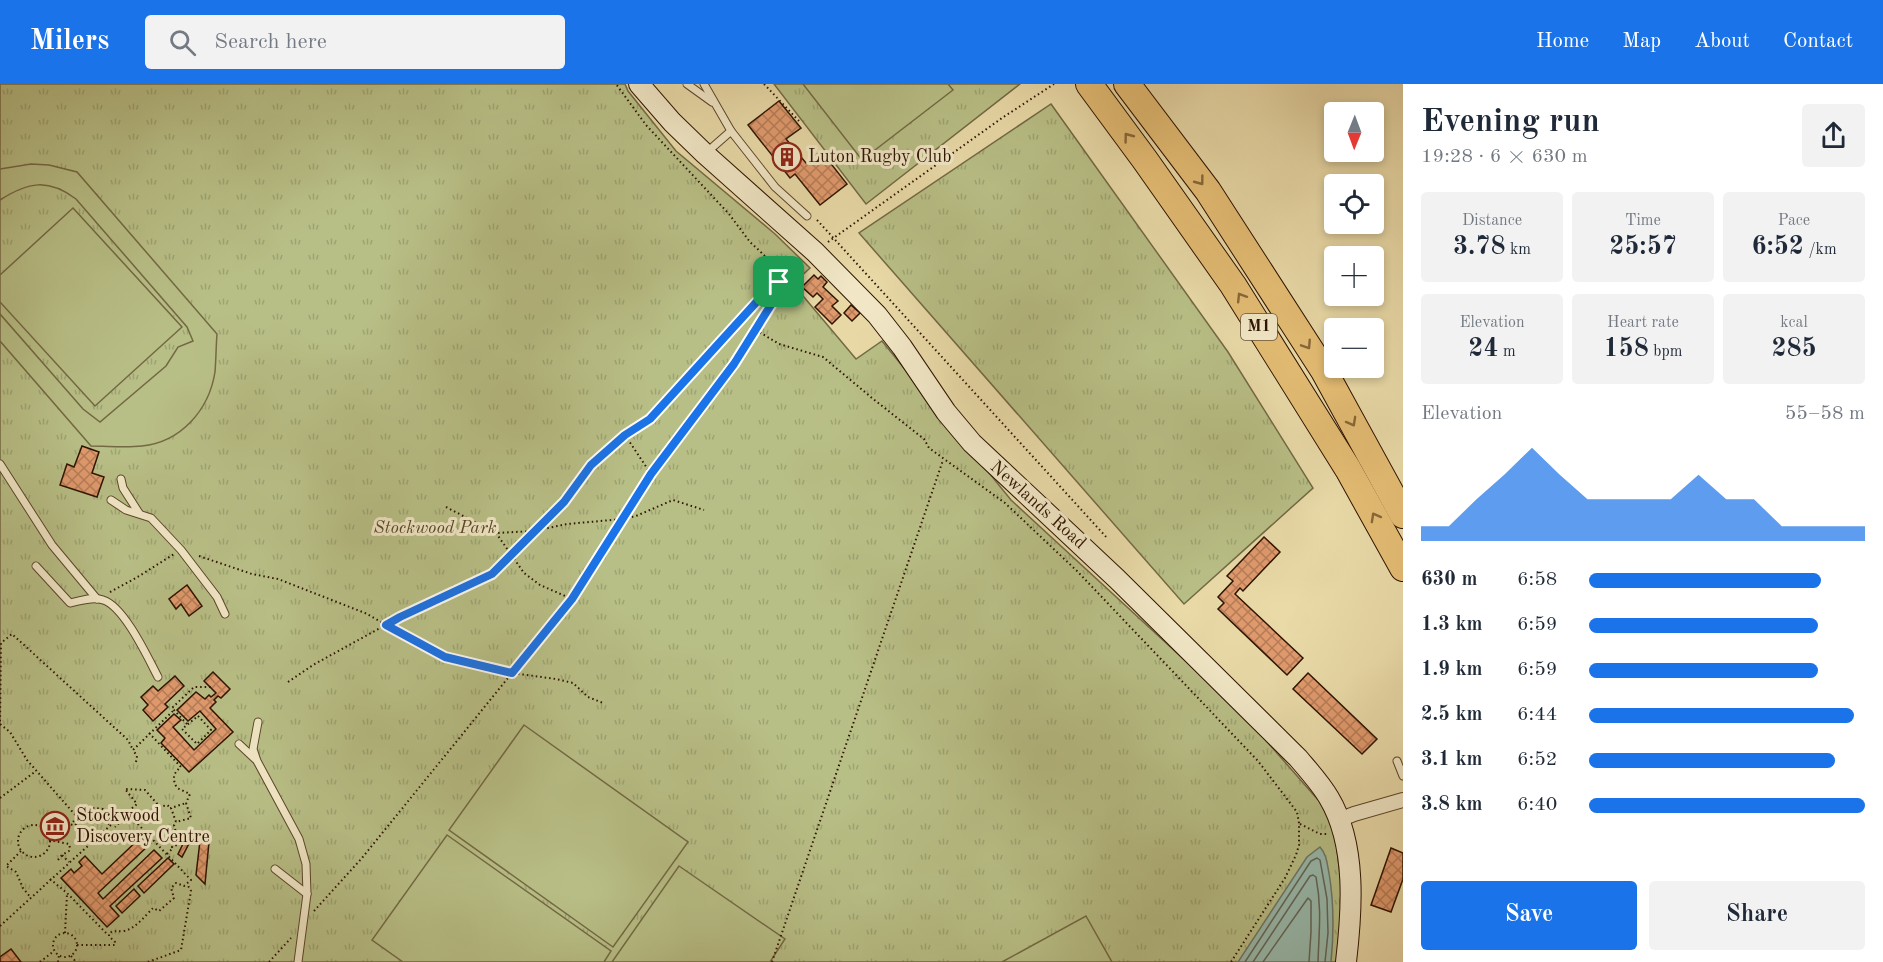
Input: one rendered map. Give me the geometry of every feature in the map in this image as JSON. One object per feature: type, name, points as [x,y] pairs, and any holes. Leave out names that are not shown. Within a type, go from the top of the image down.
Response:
[{"type":"highway","name":"M1","points":[[1089,84],[1233,285],[1348,469],[1403,568]]},
{"type":"highway","name":"M1","points":[[1127,84],[1208,192],[1324,371],[1403,514]]},
{"type":"main road","name":"Newlands Road","points":[[639,84],[672,122],[815,252],[877,315],[902,347],[946,412],[972,443],[1109,571],[1298,758],[1321,785],[1332,803],[1341,828],[1350,880],[1351,910],[1346,962]]},
{"type":"street","points":[[1341,828],[1354,814],[1403,800]]},
{"type":"lane","points":[[687,84],[713,103]]},
{"type":"lane","points":[[704,84],[731,131],[775,187],[807,216]]},
{"type":"lane","points":[[705,154],[731,131]]},
{"type":"lane","points":[[0,464],[52,545],[97,599]]},
{"type":"lane","points":[[121,479],[123,488],[139,513]]},
{"type":"lane","points":[[111,500],[126,510],[151,518],[181,550],[217,597],[225,614]]},
{"type":"lane","points":[[36,566],[70,603],[91,598],[105,600],[128,622],[158,677]]},
{"type":"lane","points":[[258,722],[254,749],[257,761],[299,839],[306,864],[307,894],[298,962]]},
{"type":"lane","points":[[239,744],[257,761]]},
{"type":"lane","points":[[1397,761],[1403,776]]},
{"type":"lane","points":[[276,869],[307,894]]},
{"type":"path","points":[[362,858],[572,599],[651,474],[734,364],[776,297],[779,282],[764,255],[750,242],[729,214],[646,126],[616,84]]},
{"type":"path","points":[[764,84],[799,121]]},
{"type":"path","points":[[288,682],[313,665],[400,617],[492,574],[564,502],[591,465],[625,435],[650,419],[762,296],[833,238],[1002,118],[1054,84]]},
{"type":"path","points":[[807,216],[818,221],[1108,539]]},
{"type":"path","points":[[756,330],[779,344],[823,357],[924,439],[929,448],[943,460],[1005,503],[1125,619],[1258,761],[1297,812],[1299,845],[1296,855],[1285,878],[1232,962]]},
{"type":"path","points":[[625,435],[651,474]]},
{"type":"path","points":[[772,962],[943,460]]},
{"type":"path","points":[[496,533],[534,531],[567,524],[623,519],[636,516],[673,500],[704,510]]},
{"type":"path","points":[[446,507],[496,533],[524,573],[540,585],[572,599]]},
{"type":"path","points":[[97,599],[181,550],[252,574],[278,579],[365,613],[445,657],[512,673],[573,683],[588,697],[603,703]]},
{"type":"path","points":[[76,817],[27,760],[10,732],[0,724],[1,643],[12,634],[128,740],[137,756],[136,762]]},
{"type":"path","points":[[133,750],[194,687],[211,687]]},
{"type":"path","points":[[174,710],[187,724]]},
{"type":"path","points":[[198,716],[211,730],[197,744],[182,729],[187,724],[198,716]]},
{"type":"path","points":[[149,734],[181,767],[173,778],[177,788],[190,794],[186,803],[191,818],[176,822]]},
{"type":"path","points":[[0,798],[36,771]]},
{"type":"path","points":[[125,814],[137,804],[125,789],[145,790],[160,807],[167,805],[171,808],[176,822],[174,825],[179,844],[172,847],[167,854]]},
{"type":"path","points":[[171,808],[186,803]]},
{"type":"path","points":[[76,826],[74,822],[76,817],[94,808],[103,809],[104,819],[110,825]]},
{"type":"path","points":[[0,926],[110,825],[123,809],[122,820],[115,827]]},
{"type":"path","points":[[109,936],[109,933],[114,931],[125,931],[133,927],[153,908],[159,911],[174,898],[171,888],[176,883],[184,886],[191,880],[137,824],[122,820]]},
{"type":"path","points":[[44,830],[65,823],[76,826],[93,840]]},
{"type":"path","points":[[1299,823],[1320,834],[1341,828]]},
{"type":"path","points":[[33,825],[44,830],[49,840],[46,851],[34,857],[27,856],[18,845],[21,832],[33,825]]},
{"type":"path","points":[[49,840],[69,844],[69,851],[58,860]]},
{"type":"path","points":[[6,866],[22,851]]},
{"type":"path","points":[[62,855],[69,862]]},
{"type":"path","points":[[0,861],[16,872],[23,888],[31,898]]},
{"type":"path","points":[[50,879],[67,892],[116,942],[115,945],[77,945]]},
{"type":"path","points":[[148,962],[181,950],[190,891],[187,884]]},
{"type":"path","points":[[65,933],[67,892]]},
{"type":"path","points":[[65,933],[73,936],[77,945],[71,956],[63,957],[55,951],[53,943],[65,933]]},
{"type":"path","points":[[40,962],[55,951]]},
{"type":"path","points":[[58,962],[59,955]]},
{"type":"path","points":[[71,956],[76,962]]},
{"type":"green space","name":"Stockwood Park","points":[[0,84],[625,84],[628,91],[676,151],[775,234],[810,268],[793,284],[856,359],[882,341],[1011,500],[1242,713],[1333,817],[1346,924],[1338,962],[0,962]]},
{"type":"green space","points":[[774,84],[1020,84],[866,204]]},
{"type":"green space","points":[[803,84],[948,84],[953,90],[862,160]]},
{"type":"green space","points":[[1051,104],[1228,352],[1313,488],[1184,604],[859,233]]},
{"type":"green space","points":[[31,164],[49,165],[77,172],[217,334],[215,372],[207,399],[191,422],[169,438],[142,446],[91,446],[0,341],[0,314],[83,409],[100,422],[166,366],[178,347],[193,341],[187,327],[76,199],[56,188],[38,185],[20,189],[0,200],[0,169]]},
{"type":"green space","points":[[73,208],[182,327],[95,406],[0,302],[0,275]]},
{"type":"green space","points":[[524,725],[688,842],[613,947],[449,830]]},
{"type":"green space","points":[[447,835],[611,951],[604,962],[403,962],[372,940]]},
{"type":"green space","points":[[679,866],[785,939],[770,962],[612,962]]},
{"type":"green space","points":[[1086,916],[1112,962],[1002,962]]},
{"type":"water","points":[[1320,847],[1326,860],[1332,895],[1331,962],[1238,962],[1307,857]]},
{"type":"building","name":"Luton Rugby Club","points":[[779,101],[801,128],[786,139],[806,163],[821,151],[847,184],[820,205],[795,174],[790,178],[748,125]]},
{"type":"building","points":[[814,275],[818,279],[821,276],[827,282],[823,287],[838,301],[832,306],[841,315],[832,324],[815,307],[823,299],[817,293],[813,297],[802,287]]},
{"type":"building","points":[[851,305],[860,313],[852,321],[844,313]]},
{"type":"building","points":[[82,446],[99,452],[92,473],[104,477],[97,497],[60,485],[67,464],[74,467]]},
{"type":"building","points":[[1264,537],[1280,552],[1243,591],[1240,588],[1235,594],[1303,658],[1287,675],[1218,609],[1224,603],[1218,597],[1233,581],[1227,576]]},
{"type":"building","points":[[187,585],[202,606],[189,616],[181,604],[176,609],[169,599]]},
{"type":"building","points":[[213,672],[230,689],[221,698],[218,696],[210,708],[233,732],[189,772],[161,743],[165,738],[157,730],[174,714],[181,720],[173,727],[194,750],[216,729],[200,711],[188,721],[177,710],[196,692],[205,699],[216,693],[204,681]]},
{"type":"building","points":[[1308,673],[1377,739],[1362,754],[1293,689]]},
{"type":"building","points":[[175,676],[184,686],[165,704],[168,707],[153,721],[143,710],[148,705],[141,697],[153,686],[158,691]]},
{"type":"building","points":[[190,830],[195,832],[182,857],[178,854]]},
{"type":"building","points":[[141,837],[149,845],[98,893],[103,899],[154,850],[162,858],[110,906],[119,916],[107,927],[61,878],[71,869],[74,873],[82,866],[79,862],[85,856],[102,874]]},
{"type":"building","points":[[200,841],[209,842],[205,884],[196,875]]},
{"type":"building","points":[[1391,848],[1403,853],[1403,879],[1391,912],[1371,905]]},
{"type":"building","points":[[168,858],[174,864],[144,893],[138,886]]},
{"type":"building","points":[[134,889],[140,896],[122,913],[116,906]]},
{"type":"building","points":[[11,949],[21,962],[0,962],[0,957]]},
{"type":"place","name":"Luton Rugby Club","points":[[787,157]]},
{"type":"place","name":"Stockwood Discovery Centre","points":[[55,826]]},
{"type":"route","points":[[779,282],[776,297],[734,364],[651,474],[572,599],[512,673],[445,657],[386,625],[492,574],[564,502],[591,465],[625,435],[650,419],[762,296],[779,282]]}]
